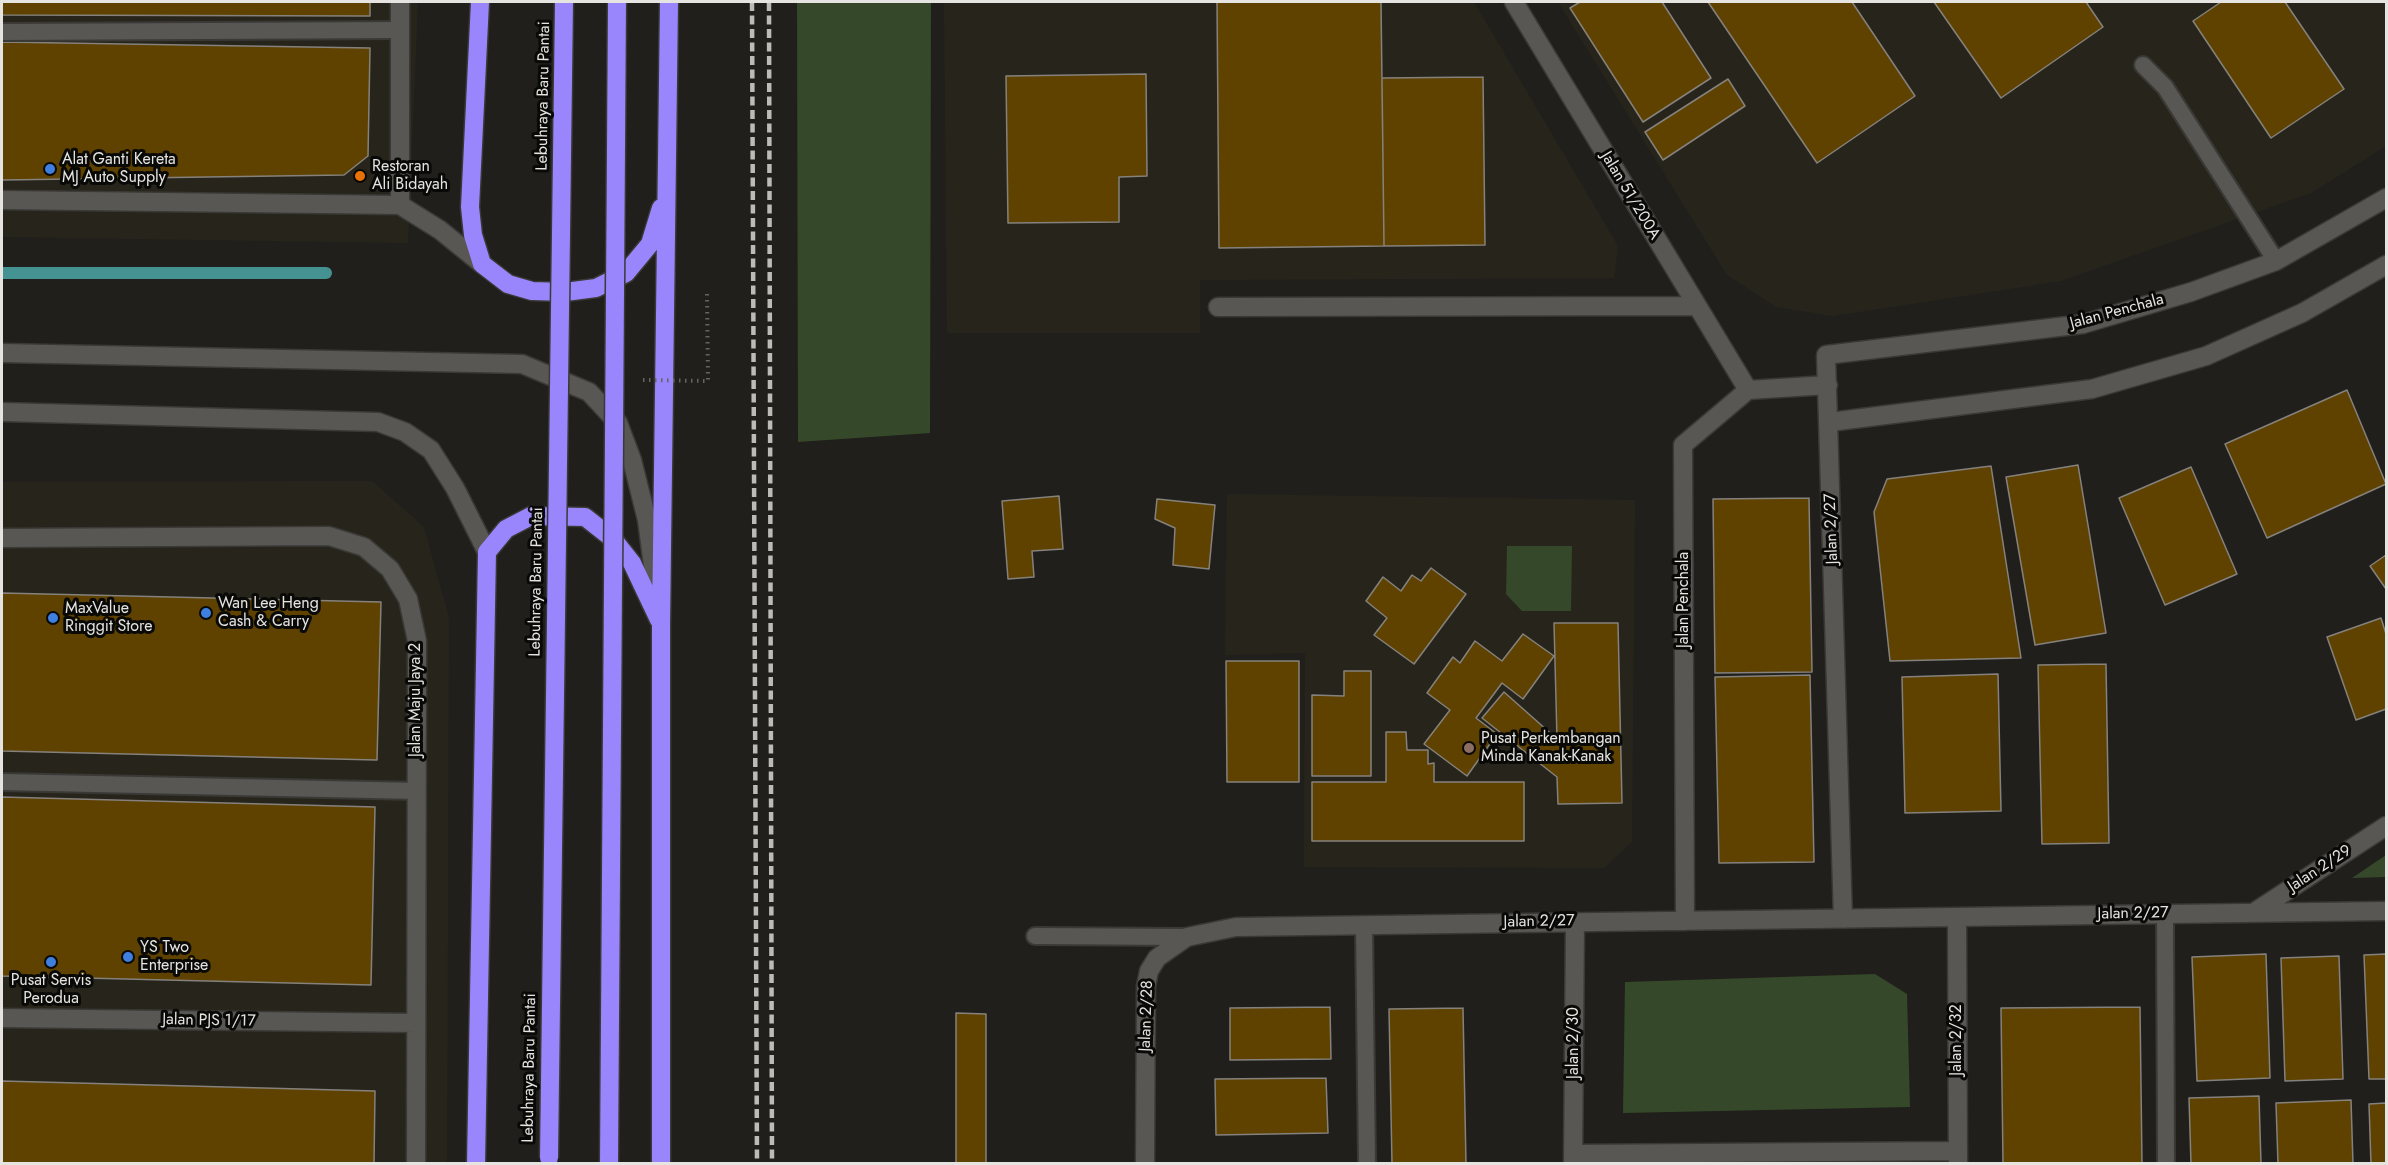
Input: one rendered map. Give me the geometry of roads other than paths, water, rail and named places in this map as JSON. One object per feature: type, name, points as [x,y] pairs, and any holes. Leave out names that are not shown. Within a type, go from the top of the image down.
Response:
[{"type":"highway","points":[[480,2],[470,207],[473,235],[482,264],[508,284],[532,291],[564,292],[596,288],[626,273],[650,244],[667,186]]},
{"type":"highway","name":"Lebuhraya Baru Pantai","points":[[549,1161],[564,2]]},
{"type":"highway","points":[[609,1164],[617,2]]},
{"type":"highway","points":[[661,1164],[662,626],[669,2]]},
{"type":"highway","points":[[476,1164],[487,552],[506,529],[531,516],[585,518],[613,538],[632,563],[662,626]]},
{"type":"street","points":[[400,2],[400,205]]},
{"type":"street","name":"Jalan 51/200A","points":[[1514,2],[1748,390]]},
{"type":"street","name":"Jalan Penchala","points":[[1826,355],[2083,324],[2191,292],[2276,261],[2386,198]]},
{"type":"street","points":[[2,200],[400,205],[440,230],[482,264]]},
{"type":"street","points":[[1830,423],[2092,389],[2206,356],[2302,313],[2386,265]]},
{"type":"street","points":[[1218,307],[1697,306]]},
{"type":"street","points":[[2,353],[522,364],[589,392],[618,423],[632,460],[647,520],[662,626]]},
{"type":"street","name":"Jalan 2/27","points":[[1826,355],[1830,423],[1843,918]]},
{"type":"street","points":[[1748,390],[1828,385]]},
{"type":"street","name":"Jalan Penchala","points":[[1685,921],[1683,445],[1748,390]]},
{"type":"street","points":[[2,412],[378,422],[405,432],[431,450],[455,488],[487,552]]},
{"type":"street","name":"Jalan Maju Jaya 2","points":[[2,537],[329,536],[364,547],[390,569],[408,599],[417,641],[416,1164]]},
{"type":"street","name":"Jalan 2/29","points":[[2253,913],[2386,826]]},
{"type":"street","name":"Jalan 2/27","points":[[1236,927],[2386,911]]},
{"type":"street","name":"Jalan 2/32","points":[[1957,917],[1958,1157]]},
{"type":"street","name":"Jalan 2/30","points":[[1573,1159],[1575,922]]},
{"type":"street","name":"Jalan 2/28","points":[[1145,1164],[1146,987],[1149,971],[1157,958],[1188,937],[1236,927]]},
{"type":"street","name":"Jalan PJS 1/17","points":[[2,1018],[416,1023]]},
{"type":"street","points":[[1573,1159],[1958,1157]]},
{"type":"lane","points":[[2,32],[400,30]]},
{"type":"lane","points":[[2143,65],[2165,87],[2276,261]]},
{"type":"lane","points":[[2,782],[417,791]]},
{"type":"lane","points":[[2165,914],[2166,1164]]},
{"type":"lane","points":[[1364,925],[1367,1164]]},
{"type":"lane","points":[[1035,936],[1188,937]]},
{"type":"waterway","points":[[2,273],[326,273]]},
{"type":"railway","points":[[752,2],[757,1164]]},
{"type":"railway","points":[[769,2],[772,1164]]},
{"type":"place","name":"Alat Ganti Kereta MJ Auto Supply","points":[[50,169]]},
{"type":"place","name":"Restoran Ali Bidayah","points":[[360,176]]},
{"type":"place","name":"Wan Lee Heng Cash & Carry","points":[[206,613]]},
{"type":"place","name":"MaxValue Ringgit Store","points":[[53,618]]},
{"type":"place","name":"Pusat Perkembangan Minda Kanak-Kanak","points":[[1469,748]]},
{"type":"place","name":"YS Two Enterprise","points":[[128,957]]},
{"type":"place","name":"Pusat Servis Perodua","points":[[51,962]]}]
